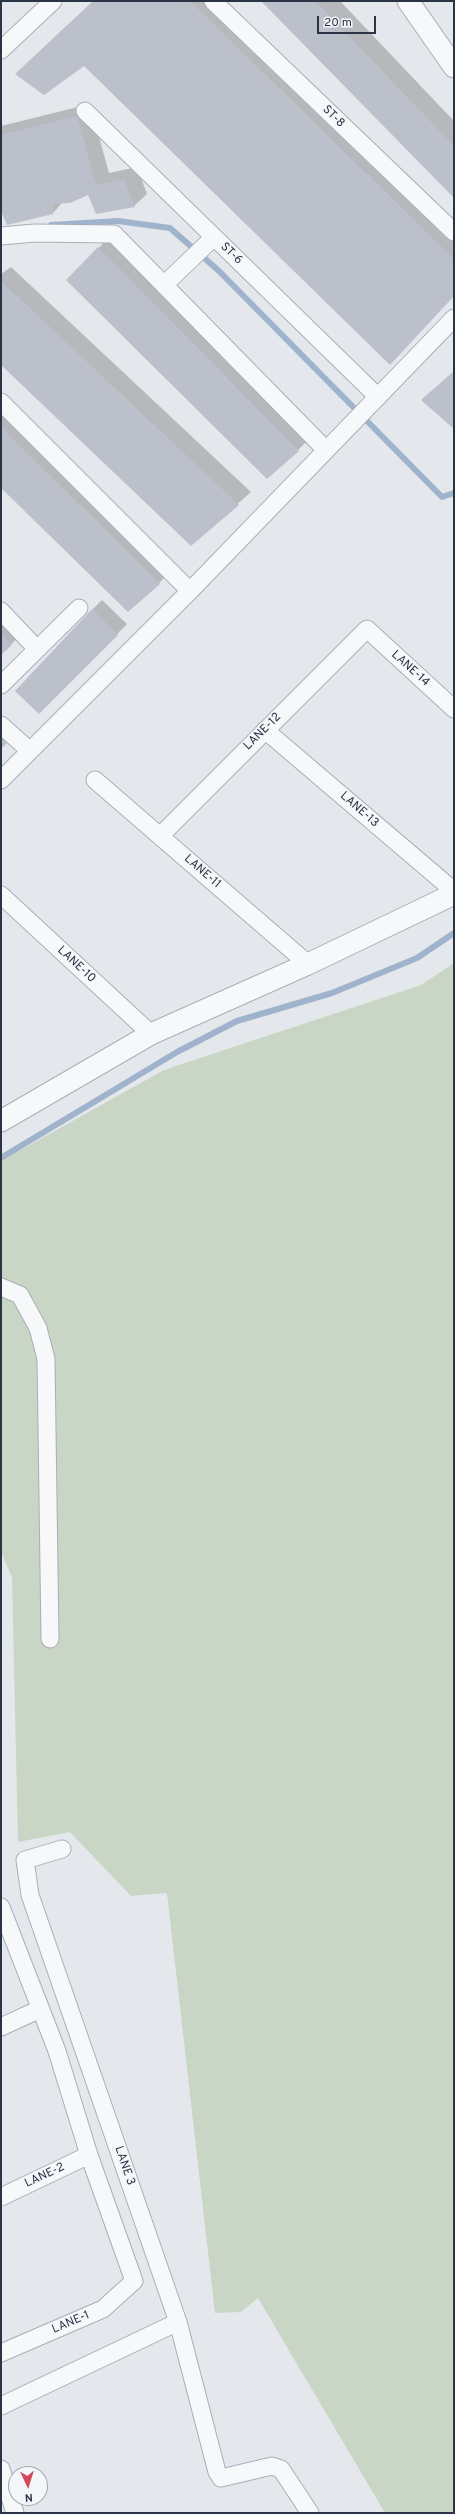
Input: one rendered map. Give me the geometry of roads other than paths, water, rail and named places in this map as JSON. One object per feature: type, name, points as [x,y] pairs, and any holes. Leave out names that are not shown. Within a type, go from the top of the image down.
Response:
[{"type":"street","points":[[1,50],[53,1]]},
{"type":"street","name":"ST-8","points":[[213,1],[454,232]]},
{"type":"street","points":[[408,1],[454,67]]},
{"type":"street","name":"ST-6","points":[[84,111],[378,397]]},
{"type":"street","points":[[1,236],[35,233],[114,234],[326,450]]},
{"type":"street","points":[[164,286],[214,237]]},
{"type":"street","points":[[1,780],[190,591],[453,320]]},
{"type":"street","points":[[1,402],[190,591]]},
{"type":"street","points":[[1,685],[79,608]]},
{"type":"street","points":[[1,611],[37,649]]},
{"type":"street","name":"LANE-14","points":[[367,629],[454,709]]},
{"type":"street","name":"LANE-12","points":[[160,836],[367,629]]},
{"type":"street","points":[[1,725],[30,751]]},
{"type":"street","name":"LANE-13","points":[[265,730],[454,892]]},
{"type":"street","name":"LANE-11","points":[[95,780],[308,964]]},
{"type":"street","points":[[1,1120],[151,1034],[308,964],[454,892]]},
{"type":"street","name":"LANE-10","points":[[1,895],[151,1034]]},
{"type":"street","points":[[1,1287],[20,1295],[38,1328],[46,1358],[50,1639]]},
{"type":"street","name":"LANE 3","points":[[62,1849],[25,1860],[30,1895],[178,2322]]},
{"type":"street","points":[[1,1907],[57,2051],[89,2155]]},
{"type":"street","points":[[1,2027],[40,2009]]},
{"type":"street","name":"LANE-2","points":[[1,2197],[89,2155]]},
{"type":"street","name":"LANE-1","points":[[1,2353],[103,2309],[134,2281],[89,2155]]},
{"type":"street","points":[[1,2406],[178,2322],[217,2472],[221,2478],[230,2478],[257,2468],[272,2466],[281,2469],[310,2513]]},
{"type":"street","points":[[1,2469],[15,2513]]},
{"type":"waterway","points":[[51,225],[118,221],[170,228],[219,271],[442,497],[454,493]]},
{"type":"waterway","points":[[1,1158],[177,1052],[237,1021],[332,993],[417,958],[454,933]]}]
